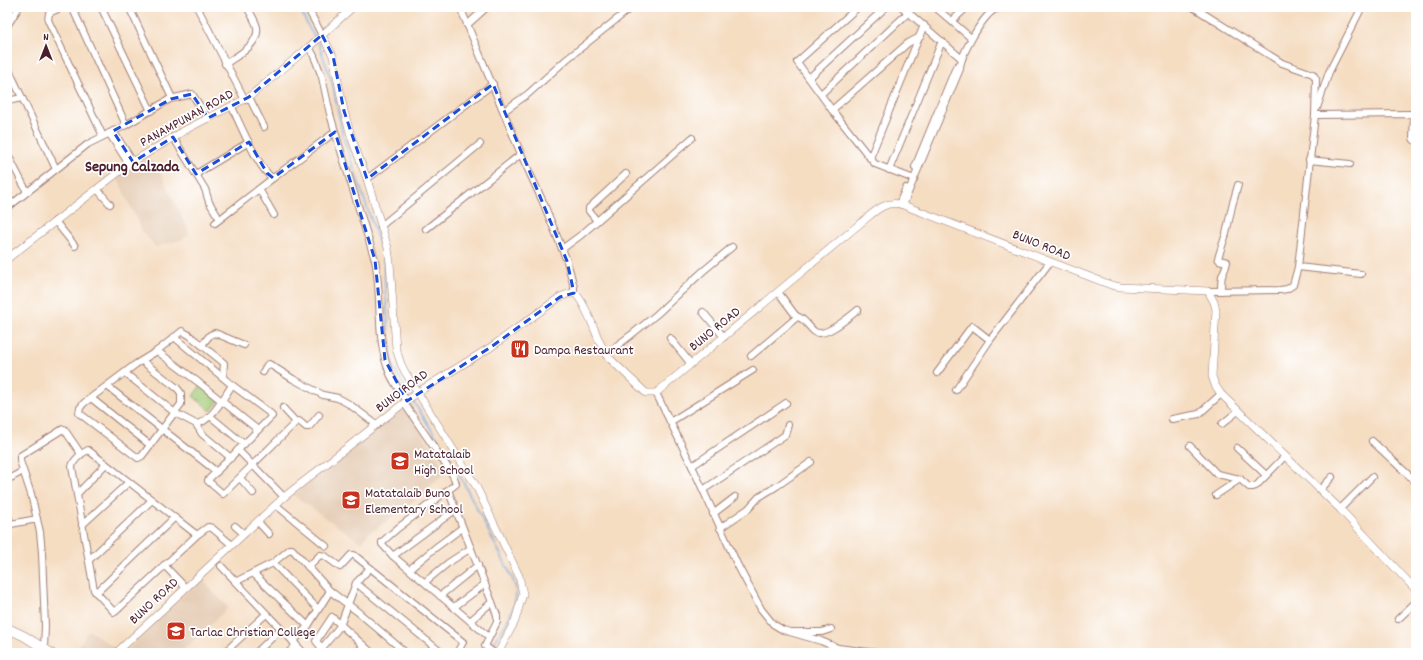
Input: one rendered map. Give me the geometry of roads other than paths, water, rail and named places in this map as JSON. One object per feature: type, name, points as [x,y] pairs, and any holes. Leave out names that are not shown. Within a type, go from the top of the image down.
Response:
[{"type":"main road","points":[[7,628],[46,651]]},
{"type":"street","points":[[7,26],[19,7]]},
{"type":"street","points":[[62,7],[48,14],[48,20],[109,133],[131,163]]},
{"type":"street","points":[[72,7],[126,125]]},
{"type":"street","points":[[101,7],[150,111]]},
{"type":"street","points":[[129,7],[172,98]]},
{"type":"street","points":[[197,7],[225,64],[264,127]]},
{"type":"street","points":[[225,64],[247,48],[255,38],[257,29],[247,7]]},
{"type":"street","points":[[307,7],[316,41],[314,56],[322,77],[335,132],[375,260],[378,274],[380,310],[387,368],[405,402],[455,480],[456,484],[398,528],[382,542],[382,544],[393,556],[489,637]]},
{"type":"street","name":"PANAMPUNAN ROAD","points":[[7,259],[131,163],[173,137],[247,98],[316,41],[353,7]]},
{"type":"street","points":[[460,7],[562,250],[569,268],[574,293],[581,299],[606,354],[646,392],[656,393],[692,466],[738,566],[761,609],[773,624],[790,632],[821,641],[838,648],[877,653]]},
{"type":"street","points":[[467,25],[487,7]]},
{"type":"street","points":[[504,111],[528,94],[567,59],[632,7]]},
{"type":"street","points":[[858,7],[797,62],[832,110],[875,164],[912,178]]},
{"type":"street","points":[[809,78],[886,7]]},
{"type":"street","points":[[902,7],[942,41],[961,61]]},
{"type":"street","points":[[952,21],[967,7]]},
{"type":"street","points":[[902,205],[948,94],[956,67],[961,61],[971,38],[990,10],[1006,7]]},
{"type":"street","points":[[1193,7],[1282,62],[1315,76],[1315,115]]},
{"type":"street","points":[[1315,115],[1329,72],[1362,7]]},
{"type":"street","points":[[937,8],[971,38]]},
{"type":"street","points":[[821,94],[909,12]]},
{"type":"street","points":[[870,158],[924,25]]},
{"type":"street","points":[[832,110],[908,43],[920,37]]},
{"type":"street","points":[[316,41],[333,56],[344,111],[352,139],[367,179],[389,254],[396,349],[401,364],[476,486],[514,563],[520,580],[523,594],[515,621],[495,653],[485,646],[497,619],[478,565],[448,490]]},
{"type":"street","points":[[889,170],[942,41]]},
{"type":"street","points":[[7,66],[56,169]]},
{"type":"street","points":[[367,179],[493,84]]},
{"type":"street","points":[[7,208],[88,144],[126,125],[172,98],[192,94],[208,118]]},
{"type":"street","points":[[7,101],[22,98]]},
{"type":"street","points":[[232,107],[249,142],[267,173],[274,178]]},
{"type":"street","points":[[1315,115],[1411,114],[1414,117],[1412,138],[1416,141]]},
{"type":"street","name":"BUNO ROAD","points":[[656,393],[879,208],[889,204],[902,205],[1102,282],[1116,286],[1208,291],[1287,289],[1293,285],[1298,267],[1315,115]]},
{"type":"street","points":[[215,223],[335,132]]},
{"type":"street","points":[[173,137],[196,174],[217,215]]},
{"type":"street","points":[[562,250],[692,138]]},
{"type":"street","points":[[196,174],[249,142]]},
{"type":"street","points":[[381,226],[480,144]]},
{"type":"street","points":[[7,153],[27,192]]},
{"type":"street","points":[[426,229],[521,154]]},
{"type":"street","points":[[1309,160],[1350,164]]},
{"type":"street","points":[[597,221],[589,212],[589,208],[626,174]]},
{"type":"street","points":[[1220,291],[1222,277],[1227,262],[1219,260],[1218,258],[1226,234],[1238,186]]},
{"type":"street","points":[[98,189],[110,204]]},
{"type":"street","points":[[259,189],[274,215]]},
{"type":"street","points":[[55,222],[75,246]]},
{"type":"street","points":[[606,354],[652,318],[702,272],[732,248]]},
{"type":"street","points":[[956,390],[990,340],[1050,262]]},
{"type":"street","points":[[1298,267],[1361,274]]},
{"type":"street","points":[[1208,291],[1214,302],[1216,310],[1212,371],[1213,381],[1221,394],[1340,509],[1416,590]]},
{"type":"street","points":[[778,292],[796,316],[804,320],[815,332],[818,333],[836,328],[858,310]]},
{"type":"street","name":"BUNO ROAD","points":[[116,653],[284,498],[405,402],[418,392],[491,347],[560,298],[570,293],[574,293]]},
{"type":"street","points":[[702,312],[724,337]]},
{"type":"street","points":[[751,356],[794,320],[796,316]]},
{"type":"street","points":[[937,373],[972,326],[990,340]]},
{"type":"street","points":[[142,361],[177,388],[180,392],[182,400],[175,413],[142,456],[138,458],[79,413],[82,405],[106,386],[142,361],[157,351],[181,331],[202,345],[224,363],[223,377]]},
{"type":"street","points":[[202,345],[210,335],[215,334],[244,345]]},
{"type":"street","points":[[174,337],[232,385],[271,414],[271,416],[258,430],[208,481],[223,494],[296,422]]},
{"type":"street","points":[[670,338],[690,364]]},
{"type":"street","points":[[157,351],[258,430]]},
{"type":"street","points":[[263,372],[267,365],[270,364],[293,379],[323,395],[338,398],[344,401],[377,425]]},
{"type":"street","points":[[670,422],[753,370]]},
{"type":"street","points":[[125,373],[175,413],[196,424],[202,434],[230,458]]},
{"type":"street","points":[[196,424],[204,421],[210,416],[232,385]]},
{"type":"street","points":[[106,386],[217,472]]},
{"type":"street","points":[[1172,419],[1199,414],[1221,394]]},
{"type":"street","points":[[91,398],[150,445]]},
{"type":"street","points":[[692,466],[786,403]]},
{"type":"street","points":[[283,408],[296,422],[298,421],[306,427],[309,427],[319,415]]},
{"type":"street","points":[[1222,424],[1238,411]]},
{"type":"street","points":[[210,416],[244,444]]},
{"type":"street","points":[[703,490],[785,435],[788,425]]},
{"type":"street","points":[[46,651],[40,532],[31,494],[19,458],[21,454],[63,429],[81,454]]},
{"type":"street","points":[[1372,441],[1416,482]]},
{"type":"street","points":[[1190,446],[1217,474],[1240,479],[1249,486],[1253,487],[1256,486],[1285,456]]},
{"type":"street","points":[[1237,448],[1266,475]]},
{"type":"street","points":[[197,535],[105,465],[88,450],[81,454],[72,465],[92,583],[96,593],[115,612],[164,565],[208,527],[211,527],[232,545]]},
{"type":"street","points":[[238,450],[284,498]]},
{"type":"street","points":[[720,528],[748,508],[759,497],[811,462]]},
{"type":"street","points":[[77,494],[105,465]]},
{"type":"street","points":[[7,480],[23,471]]},
{"type":"street","points":[[1320,490],[1332,477]]},
{"type":"street","points":[[1340,509],[1372,477]]},
{"type":"street","points":[[240,478],[254,493]]},
{"type":"street","points":[[1216,495],[1240,479]]},
{"type":"street","points":[[82,525],[129,482]]},
{"type":"street","points":[[713,514],[735,497]]},
{"type":"street","points":[[89,560],[152,500]]},
{"type":"street","points":[[276,505],[326,546]]},
{"type":"street","points":[[393,556],[455,510]]},
{"type":"street","points":[[7,513],[11,524],[37,519]]},
{"type":"street","points":[[96,593],[174,518]]},
{"type":"street","points":[[258,522],[269,534]]},
{"type":"street","points":[[235,526],[244,534]]},
{"type":"street","points":[[410,569],[462,528]]},
{"type":"street","points":[[425,582],[448,563],[471,548]]},
{"type":"street","points":[[235,582],[273,563],[291,549],[294,550],[330,591],[406,653]]},
{"type":"street","points":[[308,567],[321,555],[326,556],[340,567],[353,555],[463,642],[457,653]]},
{"type":"street","points":[[273,563],[318,609]]},
{"type":"street","points":[[164,565],[186,588]]},
{"type":"street","points":[[440,596],[478,565]]},
{"type":"street","points":[[221,566],[304,653]]},
{"type":"street","points":[[320,652],[340,626],[356,583],[370,568]]},
{"type":"street","points":[[253,572],[308,626]]},
{"type":"street","points":[[356,583],[442,653]]},
{"type":"street","points":[[454,607],[485,584]]},
{"type":"street","points":[[288,653],[308,626],[330,591]]},
{"type":"street","points":[[470,621],[492,602]]},
{"type":"street","points":[[1398,619],[1416,602]]},
{"type":"street","points":[[224,653],[266,614]]},
{"type":"street","points":[[320,652],[320,647],[316,641],[332,617],[340,626],[372,653]]},
{"type":"street","points":[[256,653],[281,629]]},
{"type":"street","points":[[790,632],[822,632],[831,629]]},
{"type":"street","points":[[356,653],[364,646]]},
{"type":"street","points":[[230,648],[235,653]]},
{"type":"waterway","points":[[299,7],[310,30],[316,38]]},
{"type":"waterway","points":[[318,42],[332,82],[343,136],[383,255],[389,340],[394,368],[409,395]]},
{"type":"waterway","points":[[413,401],[455,466],[509,571],[516,589],[512,612],[491,648]]},
{"type":"place","name":"Dampa Restaurant","points":[[520,349]]},
{"type":"place","name":"Matatalaib High School","points":[[400,461]]},
{"type":"place","name":"Matatalaib Buno Elementary School","points":[[351,500]]},
{"type":"place","name":"Tarlac Christian College","points":[[176,631]]},
{"type":"district","name":"Sepung Calzada","points":[[132,165]]}]
